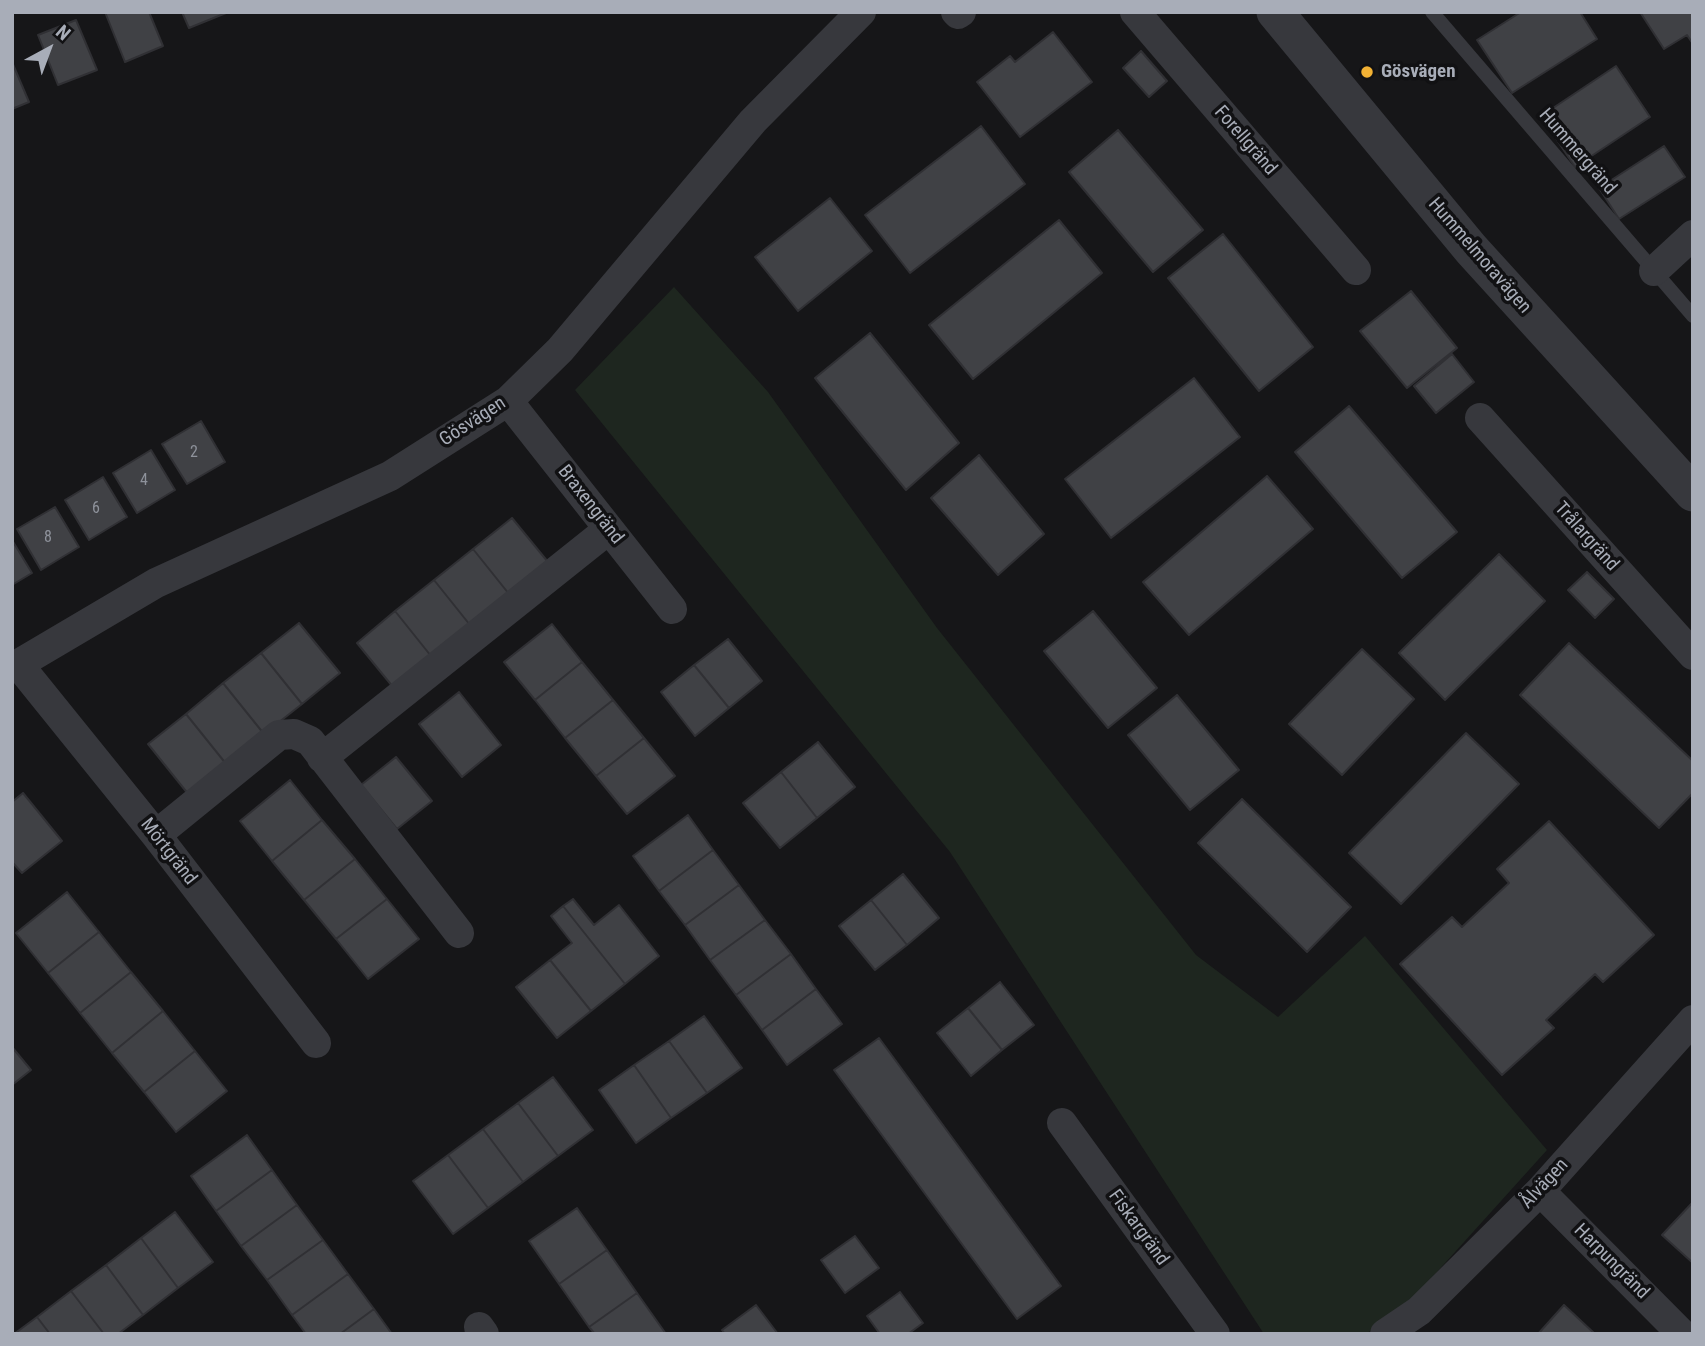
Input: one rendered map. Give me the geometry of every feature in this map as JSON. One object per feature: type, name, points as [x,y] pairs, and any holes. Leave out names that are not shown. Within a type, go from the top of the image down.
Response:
[{"type":"street","name":"Gösvägen","points":[[15,666],[156,583],[390,476],[508,401],[560,350],[753,121],[861,12]]},
{"type":"street","name":"Forellgränd","points":[[1135,12],[1356,270]]},
{"type":"street","name":"Hummelmoravägen","points":[[1275,12],[1471,249],[1693,493]]},
{"type":"street","points":[[1654,271],[1693,235]]},
{"type":"street","name":"Braxengränd","points":[[508,401],[672,609]]},
{"type":"street","name":"Trålargränd","points":[[1480,418],[1693,655]]},
{"type":"street","points":[[322,758],[609,529]]},
{"type":"street","name":"Mörtgränd","points":[[15,666],[156,835],[316,1043]]},
{"type":"street","points":[[156,835],[279,735],[294,734],[310,741],[459,933]]},
{"type":"street","name":"Ålvägen","points":[[1385,1334],[1419,1311],[1540,1191],[1693,1020]]},
{"type":"street","name":"Fiskargränd","points":[[1062,1123],[1215,1334]]},
{"type":"street","name":"Harpungränd","points":[[1540,1191],[1682,1334]]},
{"type":"lane","name":"Hummergränd","points":[[1432,12],[1693,316]]},
{"type":"shaded area","points":[[674,287],[768,392],[937,628],[1196,955],[1278,1017],[1365,936],[1547,1150],[1409,1303],[1366,1334],[1264,1334],[950,852],[575,390]]},
{"type":"building","points":[[105,12],[149,12],[163,46],[125,62]]},
{"type":"building","points":[[182,12],[226,12],[226,13],[189,28]]},
{"type":"building","points":[[1521,12],[1580,12],[1597,39],[1512,93],[1477,40]]},
{"type":"building","points":[[1640,12],[1693,12],[1693,44],[1687,35],[1664,49]]},
{"type":"building","points":[[76,20],[97,70],[58,85],[38,35]]},
{"type":"building","points":[[1053,32],[1092,82],[1020,137],[977,82],[1010,56],[1015,62]]},
{"type":"building","points":[[1141,51],[1167,81],[1149,97],[1123,68]]},
{"type":"building","points":[[12,62],[29,102],[12,109]]},
{"type":"building","points":[[1616,66],[1650,117],[1575,167],[1541,116]]},
{"type":"building","points":[[981,126],[1025,184],[910,273],[865,215]]},
{"type":"building","points":[[1118,130],[1203,230],[1153,272],[1069,172]]},
{"type":"building","points":[[1664,146],[1685,177],[1619,219],[1599,188]]},
{"type":"building","points":[[830,198],[872,251],[798,311],[755,257]]},
{"type":"building","points":[[1059,220],[1102,273],[973,379],[929,325]]},
{"type":"building","points":[[1223,234],[1313,347],[1259,391],[1168,278]]},
{"type":"building","points":[[1411,291],[1457,348],[1407,388],[1360,331]]},
{"type":"building","points":[[870,333],[959,443],[906,490],[815,378]]},
{"type":"building","points":[[1452,354],[1474,382],[1436,413],[1414,386]]},
{"type":"building","points":[[1194,378],[1240,437],[1111,538],[1065,479]]},
{"type":"building","points":[[1349,406],[1457,532],[1402,578],[1295,452]]},
{"type":"building","points":[[201,421],[225,462],[187,484],[162,444]]},
{"type":"building","points":[[151,450],[175,490],[137,513],[113,473]]},
{"type":"building","points":[[979,455],[1044,534],[998,575],[931,498]]},
{"type":"building","points":[[1267,476],[1313,529],[1189,635],[1143,582]]},
{"type":"building","points":[[103,477],[127,517],[89,540],[65,500]]},
{"type":"building","points":[[55,507],[79,547],[41,570],[17,529]]},
{"type":"building","points":[[512,518],[548,562],[509,594],[473,549]]},
{"type":"building","points":[[12,540],[32,573],[12,585]]},
{"type":"building","points":[[473,549],[509,594],[470,625],[434,580]]},
{"type":"building","points":[[1499,554],[1545,601],[1445,700],[1399,653]]},
{"type":"building","points":[[1587,572],[1614,599],[1595,618],[1568,590]]},
{"type":"building","points":[[434,580],[470,625],[431,656],[395,611]]},
{"type":"building","points":[[395,611],[431,656],[393,687],[357,643]]},
{"type":"building","points":[[1093,611],[1157,688],[1108,728],[1044,651]]},
{"type":"building","points":[[299,623],[340,673],[302,704],[261,653]]},
{"type":"building","points":[[552,624],[582,662],[535,700],[504,662]]},
{"type":"building","points":[[728,639],[762,681],[729,708],[694,665]]},
{"type":"building","points":[[1569,643],[1693,761],[1693,793],[1659,828],[1520,695]]},
{"type":"building","points":[[1362,649],[1414,699],[1342,775],[1289,724]]},
{"type":"building","points":[[261,653],[302,704],[264,734],[223,683]]},
{"type":"building","points":[[582,662],[613,700],[565,738],[535,700]]},
{"type":"building","points":[[694,665],[729,708],[695,736],[661,692]]},
{"type":"building","points":[[223,683],[264,734],[227,765],[186,714]]},
{"type":"building","points":[[459,692],[501,745],[462,777],[419,724]]},
{"type":"building","points":[[1177,695],[1239,770],[1190,810],[1128,735]]},
{"type":"building","points":[[613,700],[644,738],[596,776],[565,738]]},
{"type":"building","points":[[186,714],[227,765],[189,795],[148,744]]},
{"type":"building","points":[[1466,733],[1519,784],[1401,904],[1349,853]]},
{"type":"building","points":[[644,738],[675,776],[627,814],[596,776]]},
{"type":"building","points":[[818,742],[855,787],[817,818],[781,772]]},
{"type":"building","points":[[396,757],[432,801],[397,829],[361,785]]},
{"type":"building","points":[[781,772],[817,818],[780,848],[743,803]]},
{"type":"building","points":[[290,780],[322,820],[272,861],[240,821]]},
{"type":"building","points":[[23,793],[62,841],[22,873],[12,862],[12,802]]},
{"type":"building","points":[[1242,799],[1351,907],[1307,952],[1198,843]]},
{"type":"building","points":[[688,815],[713,850],[659,891],[633,856]]},
{"type":"building","points":[[322,820],[355,859],[304,900],[272,861]]},
{"type":"building","points":[[1549,821],[1654,935],[1603,982],[1595,974],[1546,1020],[1554,1028],[1502,1075],[1400,964],[1452,917],[1462,927],[1509,883],[1497,869]]},
{"type":"building","points":[[713,850],[739,885],[685,925],[659,891]]},
{"type":"building","points":[[355,859],[387,899],[336,939],[304,900]]},
{"type":"building","points":[[903,874],[939,918],[907,945],[871,900]]},
{"type":"building","points":[[739,885],[765,920],[710,960],[685,925]]},
{"type":"building","points":[[67,892],[99,932],[48,973],[16,933]]},
{"type":"building","points":[[387,899],[419,939],[368,979],[336,939]]},
{"type":"building","points":[[573,899],[594,925],[619,905],[659,956],[625,984],[563,906]]},
{"type":"building","points":[[871,900],[907,945],[875,970],[839,926]]},
{"type":"building","points":[[563,906],[625,984],[591,1011],[550,960],[572,943],[551,916]]},
{"type":"building","points":[[765,920],[791,954],[736,995],[710,960]]},
{"type":"building","points":[[99,932],[131,972],[80,1013],[48,973]]},
{"type":"building","points":[[791,954],[816,989],[762,1030],[736,995]]},
{"type":"building","points":[[550,960],[591,1011],[557,1038],[516,987]]},
{"type":"building","points":[[131,972],[163,1011],[112,1053],[80,1013]]},
{"type":"building","points":[[1000,982],[1034,1025],[1002,1050],[968,1008]]},
{"type":"building","points":[[816,989],[842,1024],[787,1065],[762,1030]]},
{"type":"building","points":[[968,1008],[1002,1050],[971,1076],[937,1033]]},
{"type":"building","points":[[163,1011],[195,1051],[144,1092],[112,1053]]},
{"type":"building","points":[[704,1016],[742,1068],[707,1093],[669,1041]]},
{"type":"building","points":[[879,1038],[1061,1286],[1017,1319],[834,1070]]},
{"type":"building","points":[[669,1041],[707,1093],[671,1118],[634,1065]]},
{"type":"building","points":[[12,1047],[31,1070],[12,1085]]},
{"type":"building","points":[[195,1051],[227,1091],[176,1132],[144,1092]]},
{"type":"building","points":[[634,1065],[671,1118],[636,1143],[599,1090]]},
{"type":"building","points":[[553,1077],[593,1130],[558,1156],[518,1103]]},
{"type":"building","points":[[518,1103],[558,1156],[523,1182],[483,1129]]},
{"type":"building","points":[[483,1129],[523,1182],[488,1208],[448,1155]]},
{"type":"building","points":[[247,1135],[272,1170],[216,1211],[191,1176]]},
{"type":"building","points":[[448,1155],[488,1208],[453,1234],[413,1181]]},
{"type":"building","points":[[272,1170],[297,1205],[241,1246],[216,1211]]},
{"type":"building","points":[[1693,1202],[1693,1263],[1662,1235]]},
{"type":"building","points":[[297,1205],[323,1240],[267,1280],[241,1246]]},
{"type":"building","points":[[577,1208],[607,1250],[559,1284],[529,1241]]},
{"type":"building","points":[[175,1212],[213,1262],[178,1288],[141,1238]]},
{"type":"building","points":[[855,1236],[879,1268],[845,1293],[821,1260]]},
{"type":"building","points":[[141,1238],[178,1288],[143,1315],[106,1265]]},
{"type":"building","points":[[323,1240],[348,1274],[292,1315],[267,1280]]},
{"type":"building","points":[[607,1250],[637,1293],[589,1327],[559,1284]]},
{"type":"building","points":[[106,1265],[143,1315],[118,1334],[104,1334],[71,1291]]},
{"type":"building","points":[[348,1274],[374,1309],[340,1334],[306,1334],[292,1315]]},
{"type":"building","points":[[71,1291],[104,1334],[50,1334],[37,1317]]},
{"type":"building","points":[[900,1292],[923,1323],[908,1334],[880,1334],[867,1316]]},
{"type":"building","points":[[637,1293],[666,1334],[595,1334],[589,1327]]},
{"type":"building","points":[[756,1305],[778,1334],[725,1334],[722,1330]]},
{"type":"building","points":[[1564,1305],[1595,1334],[1538,1334]]},
{"type":"building","points":[[374,1309],[392,1334],[340,1334]]},
{"type":"building","points":[[37,1317],[50,1334],[14,1334]]},
{"type":"place","name":"Gösvägen","points":[[1367,72]]}]
